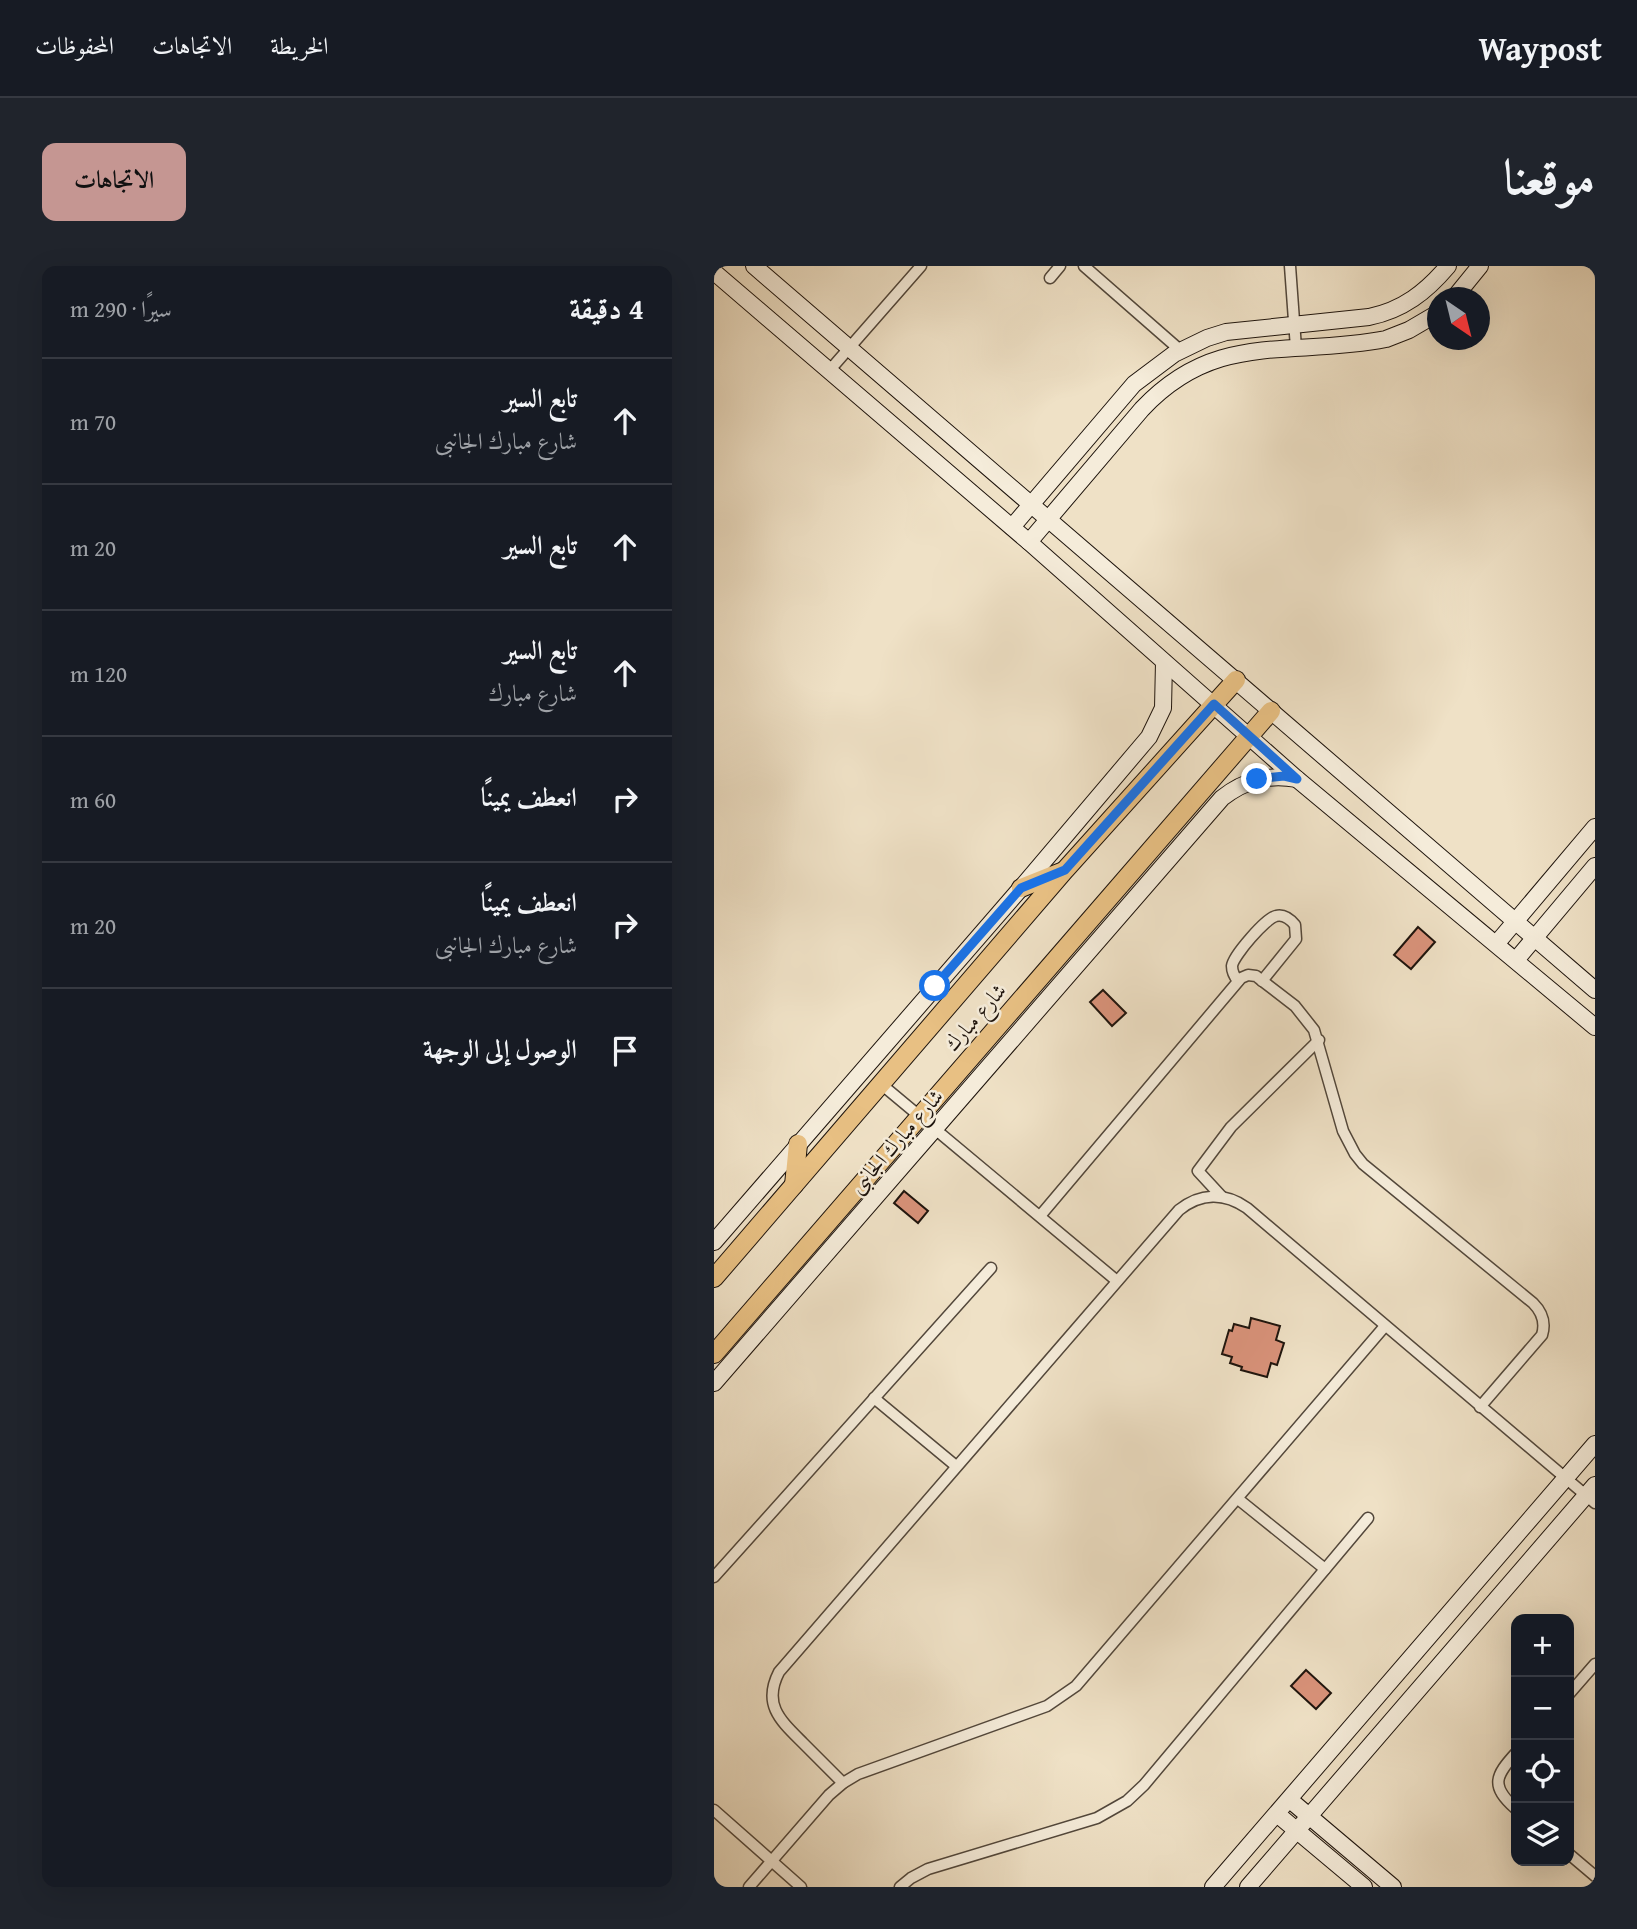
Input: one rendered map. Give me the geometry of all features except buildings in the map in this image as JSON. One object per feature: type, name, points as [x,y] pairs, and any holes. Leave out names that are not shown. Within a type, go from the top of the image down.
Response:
[{"type":"main road","points":[[754,266],[1595,990]]},
{"type":"main road","points":[[1012,527],[1134,384],[1158,363],[1180,350],[1226,332],[1369,317],[1389,312],[1418,297],[1448,266]]},
{"type":"main road","points":[[1463,287],[1480,266]]},
{"type":"main road","points":[[714,272],[1012,527],[1297,779],[1595,1027]]},
{"type":"main road","points":[[1029,542],[1142,409],[1172,382],[1200,365],[1230,354],[1386,339],[1427,319]]},
{"type":"main road","points":[[714,1242],[1149,737],[1163,708],[1164,662]]},
{"type":"main road","name":"شارع مبارك","points":[[714,1278],[1065,870],[1236,680]]},
{"type":"main road","name":"شارع مبارك","points":[[714,1354],[1271,710]]},
{"type":"main road","name":"شارع مبارك الجانبى","points":[[714,1383],[1222,798],[1244,783],[1257,779],[1271,776],[1297,779]]},
{"type":"main road","points":[[1497,943],[1595,827]]},
{"type":"main road","points":[[1516,960],[1595,866]]},
{"type":"main road","points":[[1021,888],[1065,870]]},
{"type":"main road","points":[[794,1185],[797,1144]]},
{"type":"main road","points":[[1213,1887],[1595,1444]]},
{"type":"main road","points":[[1248,1887],[1592,1494]]},
{"type":"main road","points":[[1290,1800],[1393,1887]]},
{"type":"main road","points":[[1277,1814],[1364,1887]]},
{"type":"street","points":[[829,371],[921,266]]},
{"type":"street","points":[[1050,278],[1060,266]]},
{"type":"street","points":[[1084,266],[1180,350]]},
{"type":"street","points":[[1290,266],[1296,348]]},
{"type":"street","points":[[1238,981],[1232,967],[1235,958],[1267,921],[1277,916],[1287,918],[1295,925],[1296,939],[1262,981]]},
{"type":"street","points":[[1040,1216],[1238,981],[1248,975],[1256,976],[1302,1013],[1319,1040],[1343,1131],[1354,1154],[1541,1312],[1544,1324],[1542,1335],[1480,1407]]},
{"type":"street","points":[[1319,1040],[1231,1127],[1198,1171],[1222,1197],[1247,1208],[1565,1478],[1592,1494]]},
{"type":"street","points":[[881,1084],[1117,1281]]},
{"type":"street","points":[[843,1783],[777,1715],[772,1698],[775,1680],[956,1466],[1179,1210],[1204,1197],[1222,1197]]},
{"type":"street","points":[[714,1577],[991,1268]]},
{"type":"street","points":[[749,1887],[829,1795],[843,1783],[858,1774],[1047,1706],[1068,1693],[1385,1326]]},
{"type":"street","points":[[874,1398],[956,1466]]},
{"type":"street","points":[[1238,1499],[1325,1569]]},
{"type":"street","points":[[900,1887],[928,1869],[1097,1818],[1127,1801],[1144,1786],[1368,1518]]},
{"type":"street","points":[[1574,1688],[1595,1664]]},
{"type":"street","points":[[1511,1759],[1502,1769],[1498,1780],[1503,1797],[1511,1804]]},
{"type":"street","points":[[714,1810],[801,1887]]},
{"type":"street","points":[[1574,1858],[1595,1876]]},
{"type":"route","points":[[935,986],[1021,888],[1065,870],[1214,704],[1297,779],[1284,776],[1257,779]]}]
